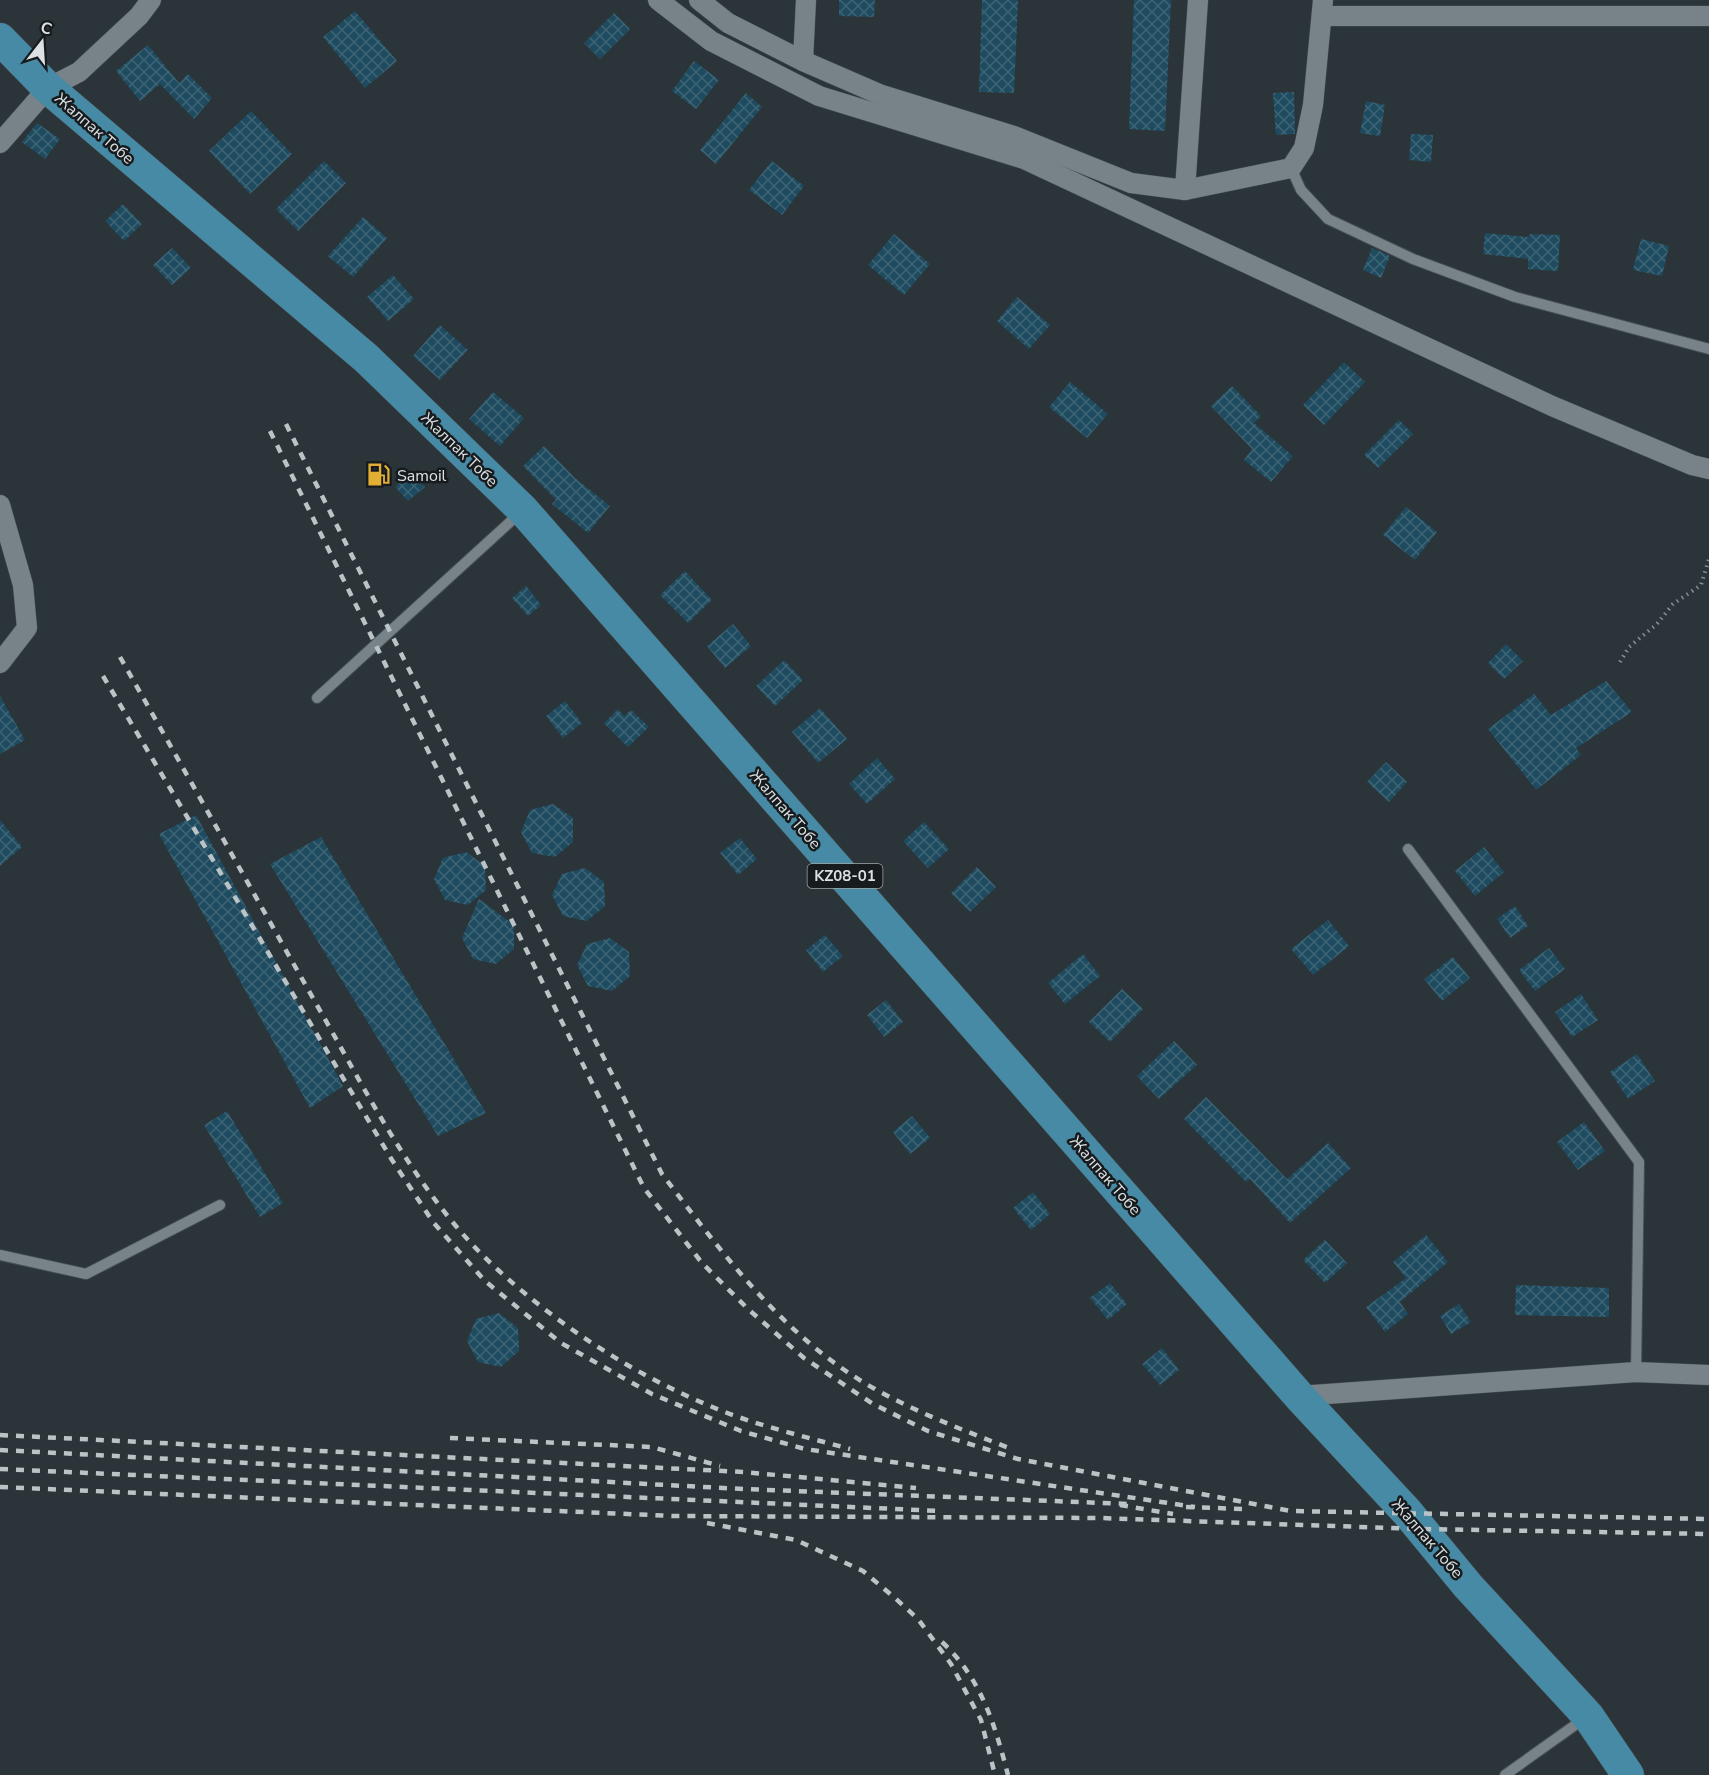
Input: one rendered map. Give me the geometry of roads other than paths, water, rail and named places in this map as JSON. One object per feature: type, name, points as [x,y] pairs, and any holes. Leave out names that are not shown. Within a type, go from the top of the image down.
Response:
[{"type":"main road","name":"Жалпак Тобе","points":[[0,39],[48,88],[366,358],[523,510],[1299,1396],[1588,1716],[1628,1775]]},
{"type":"street","points":[[0,143],[48,88],[79,72],[139,16],[151,0]]},
{"type":"street","points":[[658,0],[711,41],[819,96],[1024,159],[1552,406],[1707,464]]},
{"type":"street","points":[[699,0],[728,23],[803,61],[879,93],[1014,136],[1131,183],[1185,190],[1291,168],[1304,148],[1323,8],[1709,16]]},
{"type":"street","points":[[803,61],[806,0]]},
{"type":"street","points":[[1185,190],[1198,0]]},
{"type":"street","points":[[0,505],[23,585],[27,628],[0,663]]},
{"type":"street","points":[[1299,1396],[1636,1372],[1709,1375]]},
{"type":"lane","points":[[1291,168],[1301,190],[1328,219],[1413,259],[1515,297],[1709,349]]},
{"type":"lane","points":[[317,698],[523,510]]},
{"type":"lane","points":[[1408,849],[1639,1162],[1636,1372]]},
{"type":"lane","points":[[0,1254],[86,1274],[220,1205]]},
{"type":"lane","points":[[1505,1775],[1588,1716]]},
{"type":"railway","points":[[286,424],[662,1174],[732,1264],[784,1320],[812,1346],[843,1369],[891,1398],[1009,1448]]},
{"type":"railway","points":[[270,431],[644,1188],[702,1263],[748,1309],[804,1358],[873,1404],[928,1431],[1018,1459],[1291,1511],[1709,1519]]},
{"type":"railway","points":[[120,657],[374,1107],[418,1177],[469,1241],[497,1269],[546,1310],[625,1364],[681,1393],[744,1419],[850,1449]]},
{"type":"railway","points":[[103,676],[392,1160],[433,1222],[485,1281],[561,1343],[652,1394],[741,1431],[805,1449],[1195,1507]]},
{"type":"railway","points":[[0,1435],[744,1472],[916,1488]]},
{"type":"railway","points":[[450,1438],[652,1447],[720,1466]]},
{"type":"railway","points":[[0,1450],[743,1489],[1129,1504]]},
{"type":"railway","points":[[0,1469],[941,1511]]},
{"type":"railway","points":[[0,1487],[674,1516],[1100,1518],[1421,1529],[1709,1534]]},
{"type":"railway","points":[[1120,1505],[1173,1514]]},
{"type":"railway","points":[[1186,1507],[1243,1509]]},
{"type":"railway","points":[[707,1523],[796,1540],[863,1571],[895,1598],[918,1619],[951,1664],[981,1720],[995,1775]]},
{"type":"railway","points":[[942,1642],[967,1671],[985,1703],[1008,1775]]},
{"type":"place","name":"Samoil","points":[[379,475]]}]
